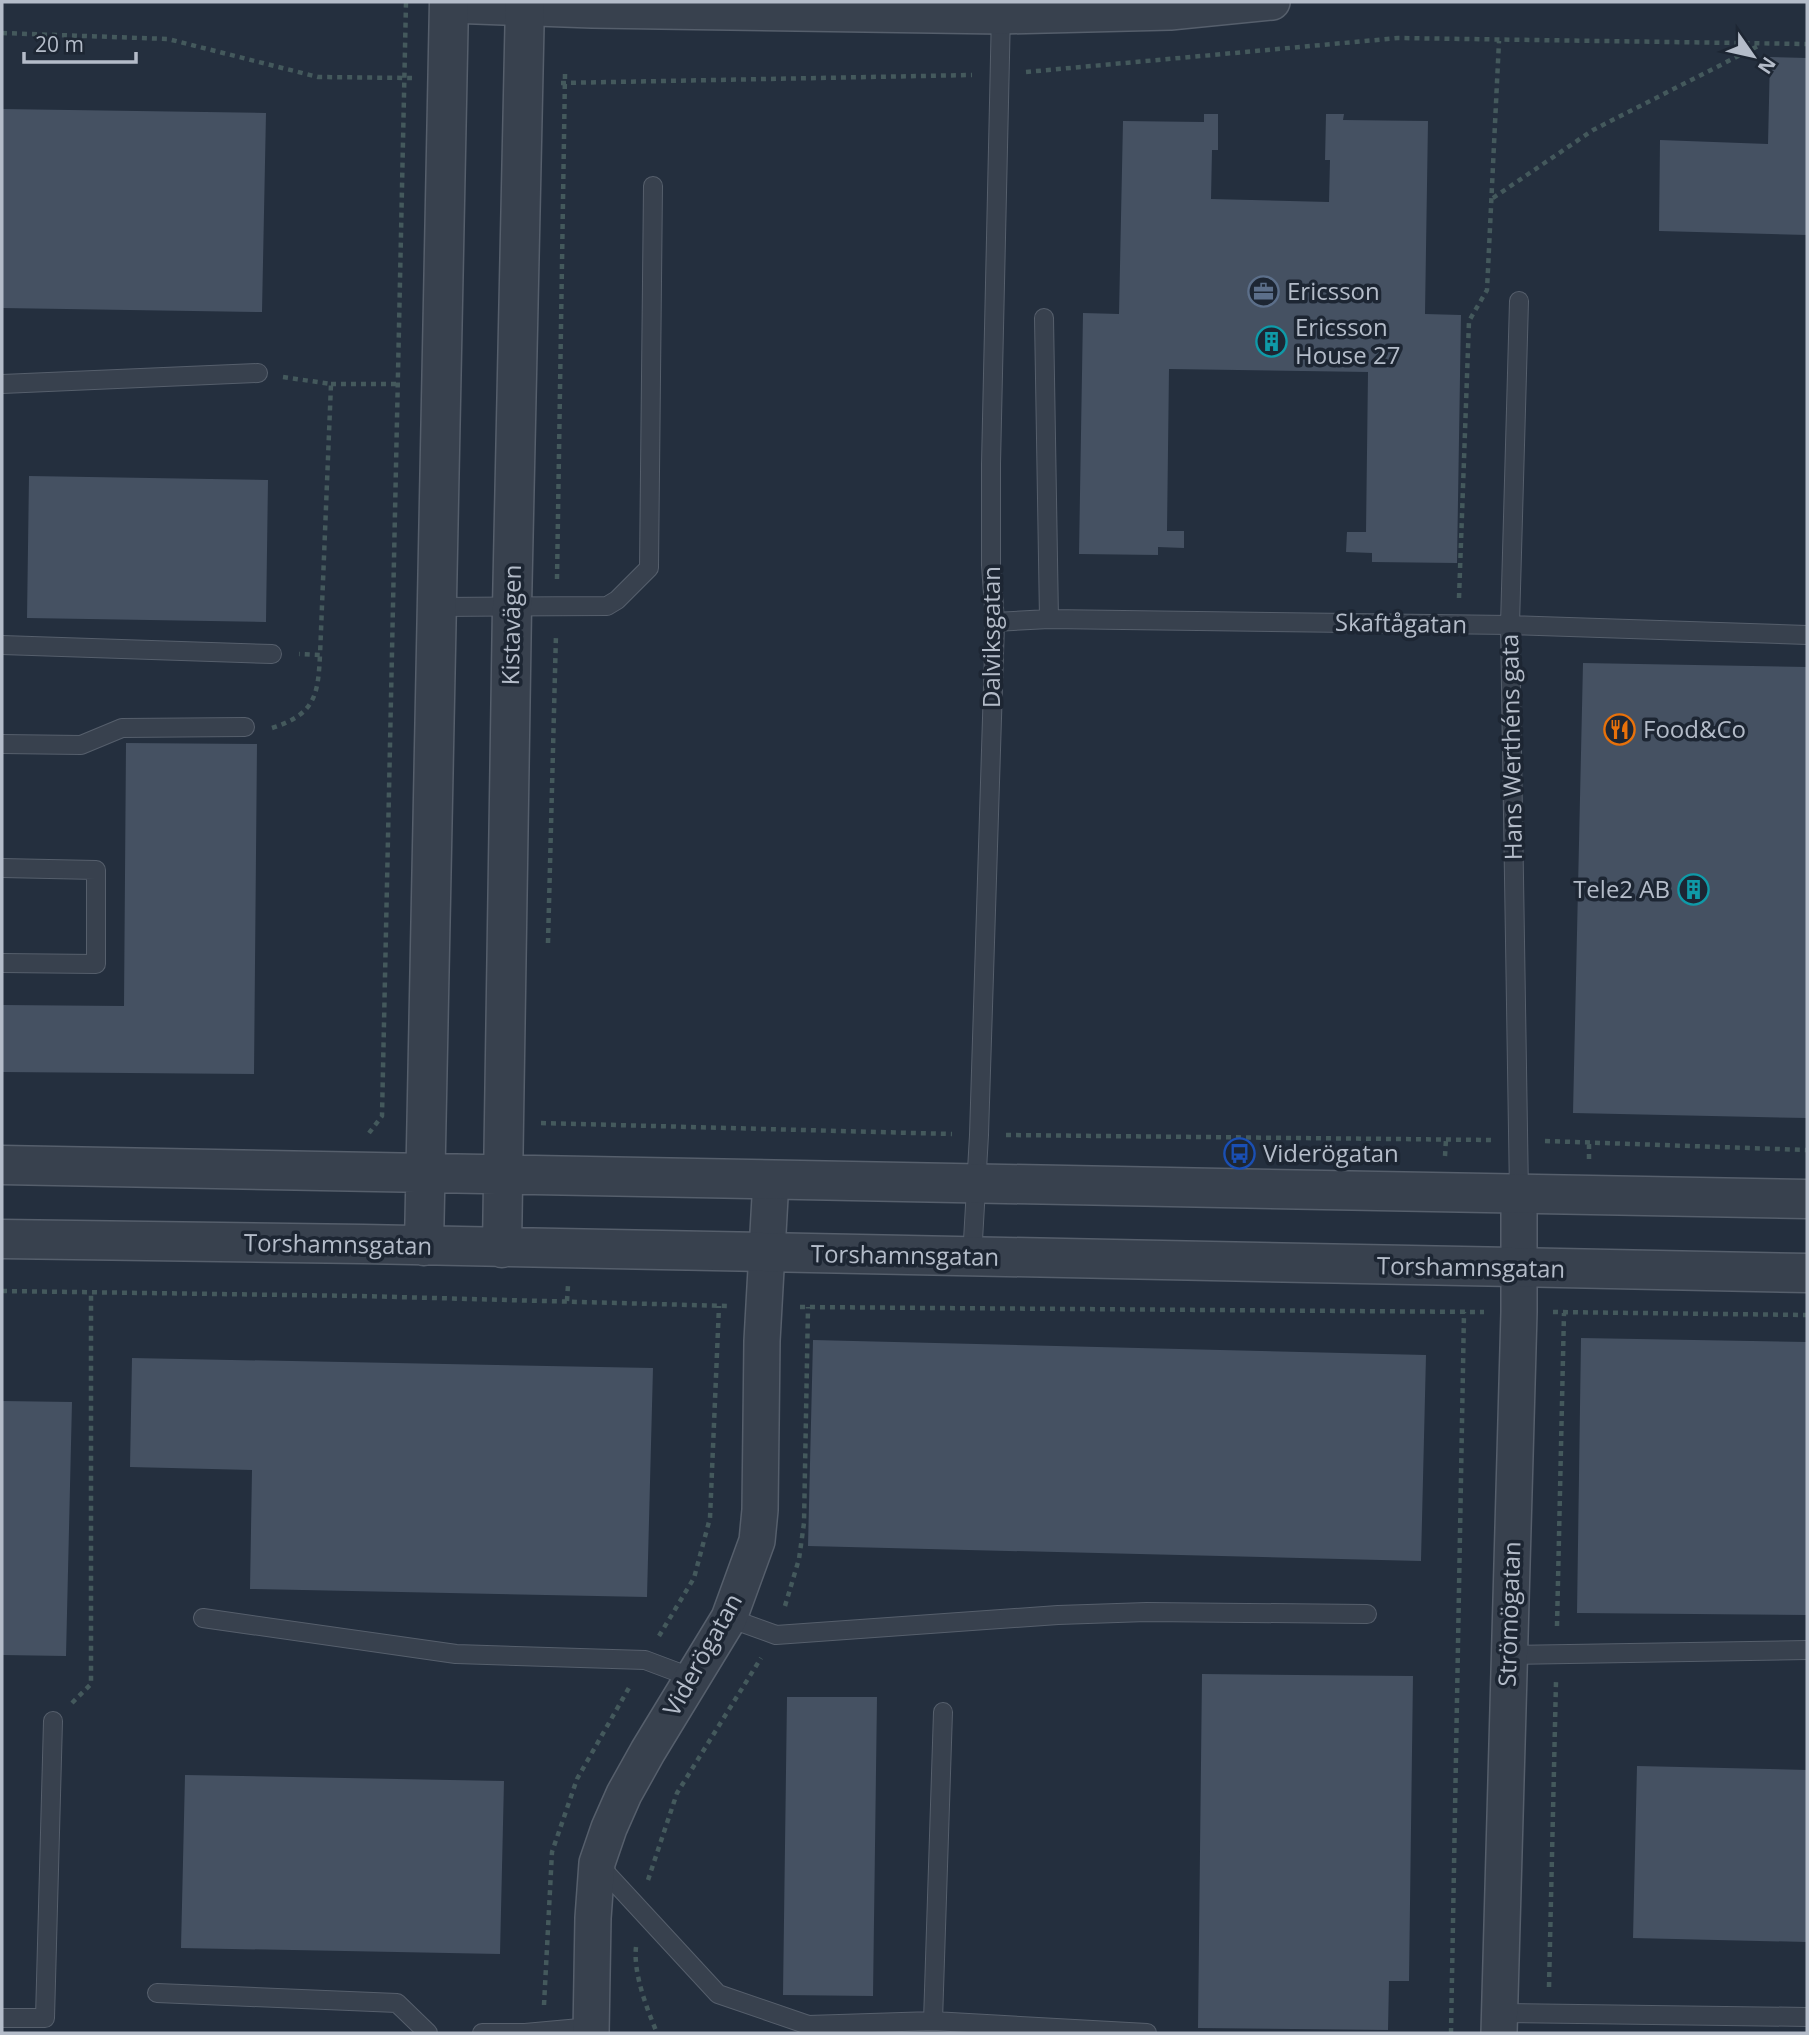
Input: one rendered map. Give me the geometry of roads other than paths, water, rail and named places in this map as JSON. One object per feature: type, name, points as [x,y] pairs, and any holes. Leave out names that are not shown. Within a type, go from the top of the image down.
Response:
[{"type":"street","points":[[424,1246],[449,3],[1170,12],[1272,2]]},
{"type":"street","name":"Kistavägen","points":[[502,1248],[525,5]]},
{"type":"street","points":[[2,1165],[1807,1199]]},
{"type":"street","name":"Viderögatan","points":[[591,2030],[597,1863],[624,1794],[729,1618],[757,1541],[771,1179]]},
{"type":"street","name":"Strömögatan","points":[[1499,2023],[1519,1312],[1519,1194]]},
{"type":"street","name":"Torshamnsgatan","points":[[2,1239],[1807,1273]]},
{"type":"lane","name":"Dalviksgatan","points":[[972,1258],[979,1135],[995,622],[991,464],[1000,9]]},
{"type":"lane","points":[[437,607],[607,606],[617,600],[649,568],[653,187]]},
{"type":"lane","name":"Hans Werthéns gata","points":[[1519,301],[1510,625],[1519,1194]]},
{"type":"lane","points":[[1044,318],[1049,619]]},
{"type":"lane","points":[[2,384],[258,373]]},
{"type":"lane","name":"Skaftågatan","points":[[995,622],[1049,619],[1510,625],[1807,635]]},
{"type":"lane","points":[[2,645],[272,654]]},
{"type":"lane","points":[[2,744],[81,745],[122,728],[244,727]]},
{"type":"lane","points":[[2,868],[96,870],[96,964],[2,963]]},
{"type":"lane","points":[[729,1618],[776,1635],[1070,1614],[1367,1614]]},
{"type":"lane","points":[[203,1618],[456,1654],[645,1660],[692,1678]]},
{"type":"lane","points":[[1509,1655],[1807,1650]]},
{"type":"lane","points":[[933,2021],[943,1712]]},
{"type":"lane","points":[[54,1721],[45,2018],[55,2033]]},
{"type":"lane","points":[[597,1863],[718,1994],[834,2033]]},
{"type":"lane","points":[[157,1993],[397,2003],[428,2033]]},
{"type":"lane","points":[[1499,2023],[1807,2017]]},
{"type":"lane","points":[[2,2018],[45,2018]]},
{"type":"lane","points":[[808,2025],[933,2021],[1147,2033]]},
{"type":"lane","points":[[482,2033],[591,2030]]},
{"type":"place","name":"Ericsson","points":[[1264,292]]},
{"type":"place","name":"Ericsson House 27","points":[[1272,342]]},
{"type":"place","name":"Food&Co","points":[[1620,730]]},
{"type":"place","name":"Tele2 AB","points":[[1693,890]]},
{"type":"place","name":"Viderögatan","points":[[1240,1154]]}]
